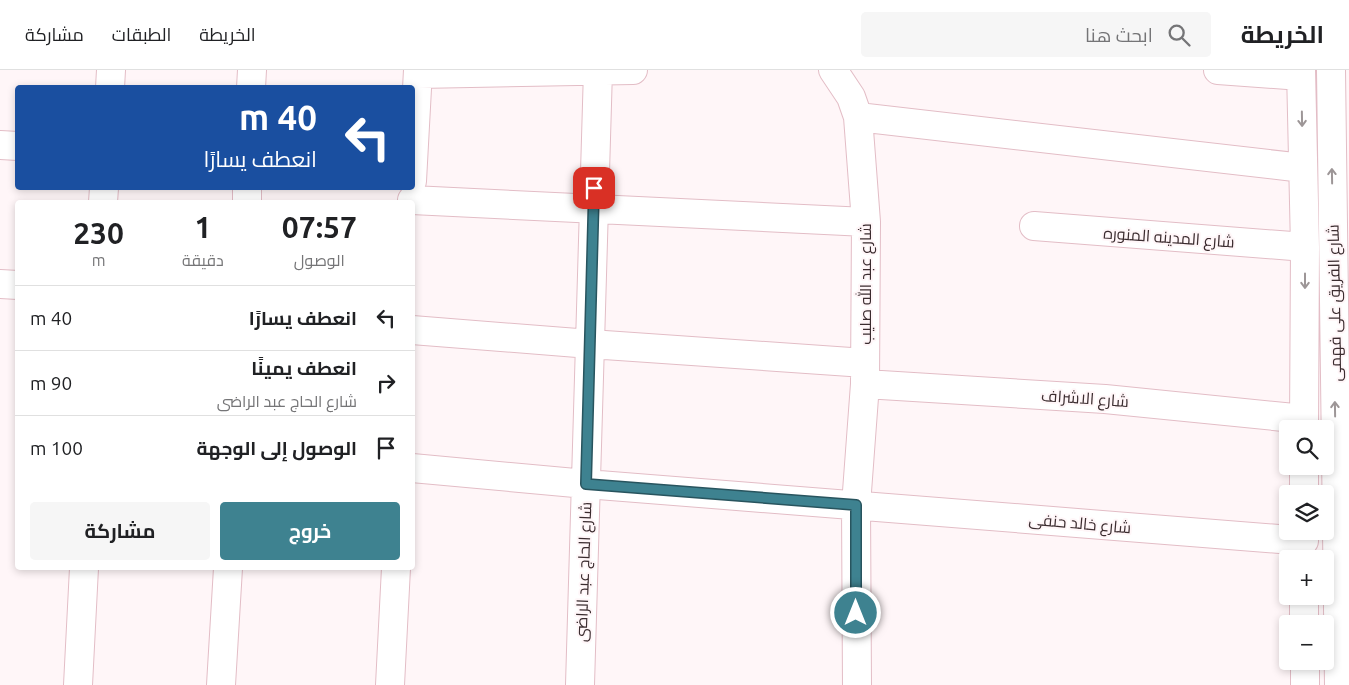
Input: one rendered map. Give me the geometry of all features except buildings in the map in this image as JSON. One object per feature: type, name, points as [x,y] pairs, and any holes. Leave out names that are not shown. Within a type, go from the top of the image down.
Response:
[{"type":"street","points":[[110,70],[110,85]]},
{"type":"street","points":[[251,85],[252,70]]},
{"type":"street","points":[[415,130],[418,72],[633,70]]},
{"type":"street","name":"شارع عبد الله صليب","points":[[833,70],[851,97],[858,117],[866,222],[865,373],[856,505],[857,685]]},
{"type":"street","points":[[1218,70],[1301,73]]},
{"type":"street","name":"شارع الفريق على فهمى","points":[[1331,70],[1340,140],[1342,324],[1340,685]]},
{"type":"street","name":"شارع الحاج عبد الراضى","points":[[580,685],[598,71]]},
{"type":"street","name":"شارع الفريق على فهمى","points":[[1301,73],[1305,247],[1304,420]]},
{"type":"street","points":[[858,117],[1303,168]]},
{"type":"street","points":[[0,145],[15,146]]},
{"type":"street","points":[[415,187],[594,208],[866,222]]},
{"type":"street","name":"شارع المدينه المنوره","points":[[1034,226],[1305,247]]},
{"type":"street","points":[[0,284],[15,285]]},
{"type":"street","points":[[1304,324],[1342,324]]},
{"type":"street","name":"شارع الاشراف","points":[[415,330],[590,344],[1105,399],[1279,421]]},
{"type":"street","name":"شارع خالد حنفى","points":[[415,468],[1304,544]]},
{"type":"street","points":[[78,685],[84,570]]},
{"type":"street","points":[[221,685],[228,570]]},
{"type":"street","points":[[390,685],[396,570]]},
{"type":"street","points":[[1305,670],[1305,685]]},
{"type":"route","points":[[594,188],[586,484],[856,505],[856,613]]}]
